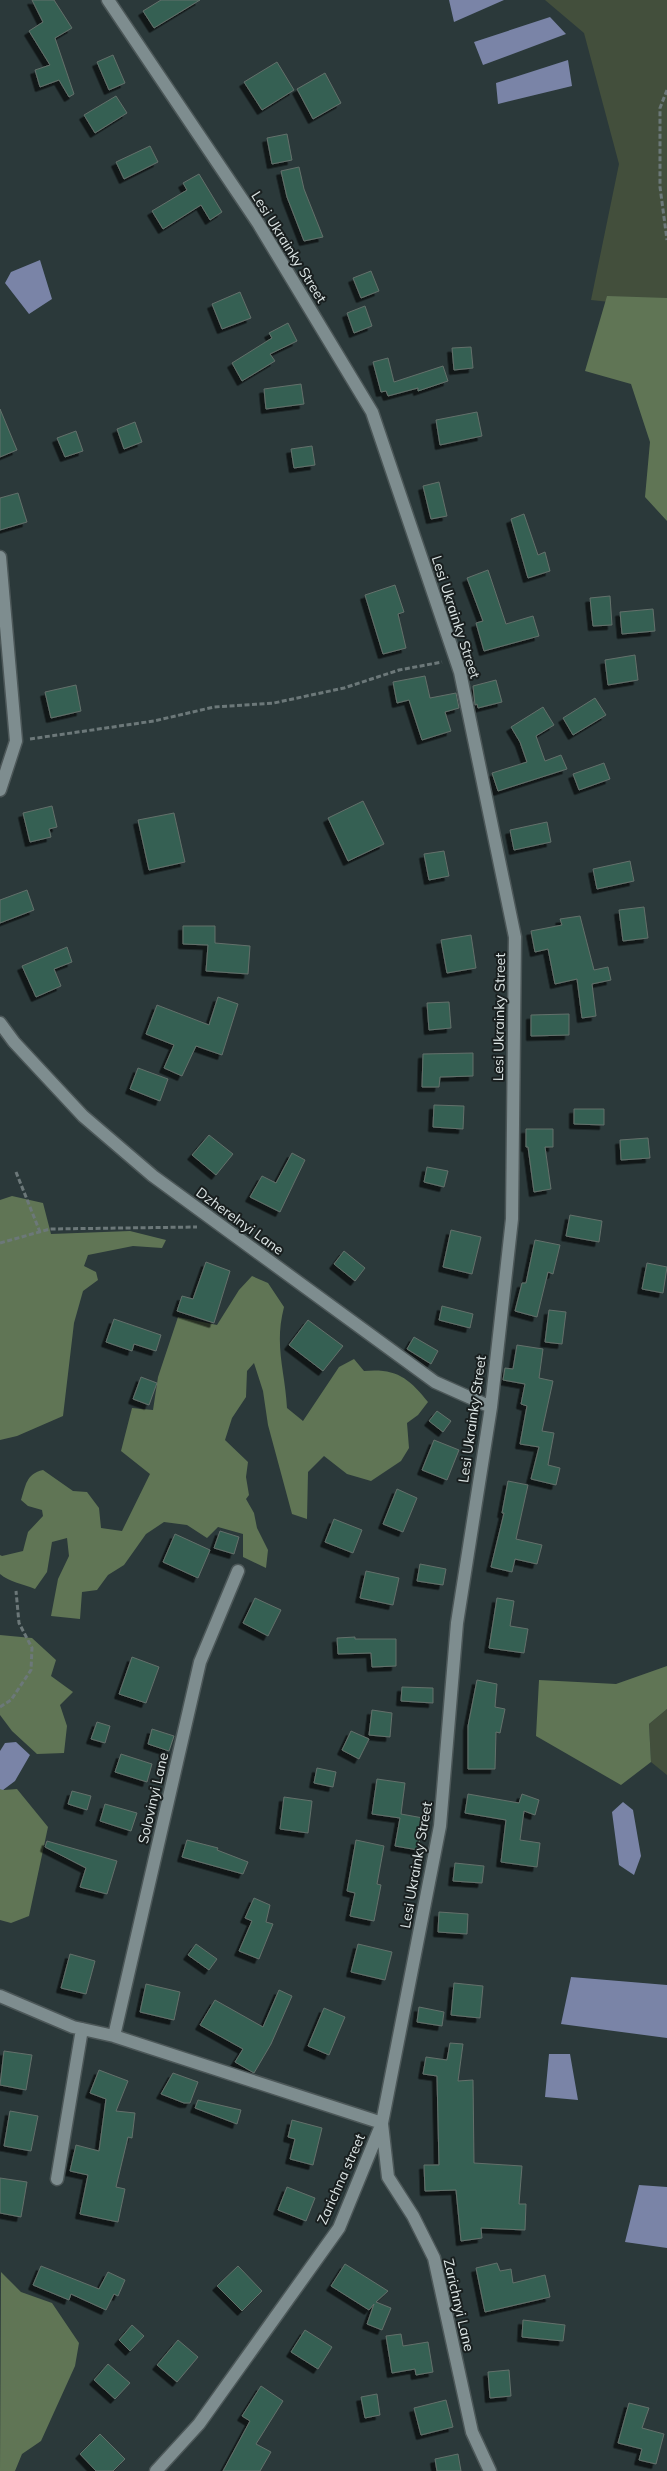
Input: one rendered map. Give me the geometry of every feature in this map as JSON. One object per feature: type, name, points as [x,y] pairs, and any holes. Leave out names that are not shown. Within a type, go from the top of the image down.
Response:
[{"type":"street","name":"Lesi Ukrainky Street","points":[[108,0],[258,223],[372,412],[455,659],[515,937],[512,1219],[491,1408],[457,1623],[440,1826],[382,2123]]},
{"type":"street","points":[[0,557],[16,742],[0,790]]},
{"type":"street","name":"Dzherelnyi Lane","points":[[0,1023],[14,1042],[83,1116],[153,1176],[436,1382],[491,1408]]},
{"type":"street","name":"Solovinyi Lane","points":[[114,2036],[200,1662],[238,1571]]},
{"type":"street","name":"Zarichna street","points":[[0,1996],[82,2029],[114,2036],[382,2123],[339,2228],[199,2424],[156,2471]]},
{"type":"street","points":[[57,2180],[82,2029]]},
{"type":"street","name":"Zarichnyi Lane","points":[[382,2123],[388,2177],[413,2216],[434,2258],[472,2432],[490,2471]]},
{"type":"path","points":[[667,90],[660,108],[660,187],[667,240]]},
{"type":"path","points":[[16,742],[154,720],[214,707],[274,703],[344,688],[399,670],[455,659]]},
{"type":"path","points":[[16,1172],[40,1232]]},
{"type":"path","points":[[0,1243],[50,1229],[223,1227]]},
{"type":"path","points":[[0,1707],[11,1700],[31,1670],[32,1648],[19,1623],[16,1591]]},
{"type":"green space","points":[[545,0],[667,0],[667,308],[591,300],[619,164],[584,33]]},
{"type":"green space","points":[[607,296],[667,298],[667,521],[645,497],[650,442],[631,384],[585,371]]},
{"type":"green space","points":[[12,1196],[43,1203],[51,1234],[130,1231],[166,1240],[162,1248],[133,1246],[88,1255],[84,1266],[96,1272],[98,1280],[83,1291],[74,1323],[63,1416],[17,1436],[0,1440],[0,1200]]},
{"type":"green space","points":[[252,1276],[268,1283],[284,1307],[281,1321],[280,1346],[287,1408],[303,1421],[339,1367],[354,1359],[364,1371],[385,1371],[401,1376],[428,1402],[418,1415],[407,1423],[409,1448],[401,1461],[371,1481],[347,1474],[324,1456],[308,1472],[307,1519],[292,1514],[268,1425],[263,1391],[254,1363],[247,1371],[246,1397],[232,1418],[225,1440],[248,1462],[246,1477],[249,1495],[246,1499],[254,1513],[257,1528],[268,1550],[266,1568],[243,1557],[243,1534],[218,1527],[207,1538],[187,1525],[164,1522],[146,1534],[124,1565],[108,1575],[97,1590],[82,1592],[80,1619],[51,1616],[58,1579],[69,1556],[67,1538],[52,1542],[47,1572],[35,1589],[12,1581],[0,1574],[0,1555],[23,1551],[28,1532],[43,1516],[42,1510],[28,1506],[21,1500],[30,1477],[43,1470],[73,1491],[87,1492],[99,1508],[101,1528],[122,1531],[150,1474],[121,1451],[132,1408],[153,1410],[158,1377],[178,1317],[217,1325],[239,1290]]},
{"type":"green space","points":[[0,1635],[32,1638],[56,1660],[51,1676],[73,1692],[60,1705],[67,1726],[64,1753],[37,1754],[12,1731],[0,1715]]},
{"type":"green space","points":[[667,1666],[667,1709],[649,1724],[651,1762],[621,1785],[536,1736],[539,1680],[616,1684]]},
{"type":"green space","points":[[667,1709],[667,1775],[651,1762],[649,1724]]},
{"type":"green space","points":[[0,1788],[4,1790],[17,1789],[48,1827],[29,1916],[11,1923],[0,1920]]},
{"type":"green space","points":[[1,2272],[21,2292],[52,2303],[79,2343],[75,2366],[41,2441],[22,2454],[15,2471],[0,2471]]},
{"type":"water","points":[[449,0],[504,0],[454,22]]},
{"type":"water","points":[[550,17],[566,34],[483,65],[474,42]]},
{"type":"water","points":[[568,60],[572,86],[498,104],[496,83]]},
{"type":"water","points":[[40,260],[52,299],[29,314],[5,283],[11,272]]},
{"type":"water","points":[[16,1742],[30,1755],[15,1781],[3,1790],[0,1789],[0,1751],[5,1743]]},
{"type":"water","points":[[623,1802],[633,1810],[641,1856],[634,1875],[619,1865],[612,1812]]},
{"type":"water","points":[[571,1977],[667,1985],[667,2038],[561,2024]]},
{"type":"water","points":[[549,2054],[570,2054],[578,2100],[545,2097]]},
{"type":"water","points":[[639,2185],[667,2187],[667,2248],[625,2242]]},
{"type":"building","points":[[32,0],[54,0],[72,28],[55,38],[74,94],[69,97],[59,80],[40,87],[35,70],[50,65],[29,31],[43,22]]},
{"type":"building","points":[[161,0],[200,0],[154,28],[143,11]]},
{"type":"building","points":[[113,55],[125,83],[109,90],[97,62]]},
{"type":"building","points":[[277,62],[294,90],[262,110],[244,82]]},
{"type":"building","points":[[325,73],[341,103],[313,119],[297,89]]},
{"type":"building","points":[[116,96],[127,113],[95,133],[84,115]]},
{"type":"building","points":[[287,134],[292,160],[272,164],[267,138]]},
{"type":"building","points":[[150,146],[158,162],[124,179],[116,162]]},
{"type":"building","points":[[299,167],[304,189],[323,237],[304,241],[287,197],[281,171]]},
{"type":"building","points":[[199,174],[222,212],[210,220],[201,205],[163,229],[152,211],[187,190],[183,183]]},
{"type":"building","points":[[371,271],[379,291],[361,298],[353,278]]},
{"type":"building","points":[[240,292],[251,318],[222,329],[212,304]]},
{"type":"building","points":[[365,306],[372,326],[354,333],[347,313]]},
{"type":"building","points":[[288,323],[297,341],[270,354],[275,361],[242,381],[232,363],[272,338],[269,333]]},
{"type":"building","points":[[471,347],[473,368],[454,370],[452,348]]},
{"type":"building","points":[[388,358],[394,382],[443,366],[448,381],[418,391],[418,388],[388,396],[386,391],[381,392],[373,362]]},
{"type":"building","points":[[301,384],[304,404],[266,409],[264,389]]},
{"type":"building","points":[[0,409],[17,450],[0,457]]},
{"type":"building","points":[[477,412],[482,436],[440,445],[436,420]]},
{"type":"building","points":[[135,422],[142,442],[124,449],[117,429]]},
{"type":"building","points":[[76,431],[83,451],[65,457],[57,438]]},
{"type":"building","points":[[312,446],[315,465],[294,468],[291,449]]},
{"type":"building","points":[[439,482],[447,516],[431,519],[423,486]]},
{"type":"building","points":[[18,493],[27,522],[0,530],[0,498]]},
{"type":"building","points":[[524,514],[538,555],[545,552],[550,571],[528,578],[511,519]]},
{"type":"building","points":[[488,570],[506,624],[533,616],[539,636],[484,651],[476,623],[483,621],[467,578]]},
{"type":"building","points":[[395,585],[404,612],[398,614],[406,648],[383,654],[365,595]]},
{"type":"building","points":[[610,596],[612,625],[593,626],[590,598]]},
{"type":"building","points":[[653,609],[655,631],[622,634],[620,612]]},
{"type":"building","points":[[635,655],[638,680],[608,685],[605,660]]},
{"type":"building","points":[[425,676],[430,698],[456,693],[459,708],[445,712],[451,731],[422,740],[409,700],[397,703],[393,682]]},
{"type":"building","points":[[496,680],[502,702],[478,708],[477,704],[475,705],[473,686]]},
{"type":"building","points":[[76,685],[81,711],[51,718],[45,692]]},
{"type":"building","points":[[595,698],[606,715],[573,735],[563,718]]},
{"type":"building","points":[[543,707],[554,725],[536,736],[545,761],[561,755],[567,769],[498,791],[492,773],[527,762],[520,742],[511,727]]},
{"type":"building","points":[[604,763],[610,779],[579,790],[573,774]]},
{"type":"building","points":[[363,801],[384,844],[348,861],[328,818]]},
{"type":"building","points":[[52,806],[57,827],[49,829],[51,837],[30,842],[23,813]]},
{"type":"building","points":[[174,813],[185,862],[149,870],[138,820]]},
{"type":"building","points":[[547,822],[551,842],[514,850],[510,830]]},
{"type":"building","points":[[444,851],[449,876],[429,880],[424,854]]},
{"type":"building","points":[[630,861],[634,881],[597,889],[593,869]]},
{"type":"building","points":[[27,890],[34,910],[0,923],[0,900]]},
{"type":"building","points":[[644,907],[648,938],[623,941],[619,910]]},
{"type":"building","points":[[580,916],[594,970],[608,967],[611,980],[592,984],[596,1016],[582,1018],[577,979],[555,984],[548,949],[535,952],[531,931],[562,925],[560,919]]},
{"type":"building","points":[[183,926],[215,926],[215,943],[250,946],[248,974],[206,971],[208,945],[183,944]]},
{"type":"building","points":[[471,935],[476,968],[447,973],[441,940]]},
{"type":"building","points":[[67,947],[72,962],[54,969],[61,986],[36,997],[22,966]]},
{"type":"building","points":[[218,997],[238,1004],[222,1055],[196,1046],[182,1076],[164,1068],[174,1045],[146,1034],[157,1005],[209,1025]]},
{"type":"building","points":[[449,1002],[451,1028],[429,1030],[427,1003]]},
{"type":"building","points":[[569,1014],[569,1035],[531,1036],[531,1015]]},
{"type":"building","points":[[473,1053],[473,1076],[440,1077],[439,1087],[422,1087],[423,1054]]},
{"type":"building","points":[[138,1068],[168,1079],[160,1101],[130,1089]]},
{"type":"building","points":[[434,1105],[464,1106],[463,1129],[433,1127]]},
{"type":"building","points":[[574,1109],[604,1109],[604,1125],[574,1124]]},
{"type":"building","points":[[526,1129],[553,1129],[553,1147],[545,1147],[551,1189],[534,1192],[528,1147],[526,1147]]},
{"type":"building","points":[[209,1135],[233,1154],[216,1175],[192,1155]]},
{"type":"building","points":[[648,1138],[650,1158],[621,1160],[620,1140]]},
{"type":"building","points":[[292,1153],[305,1160],[280,1212],[250,1197],[262,1176],[276,1183]]},
{"type":"building","points":[[427,1167],[448,1171],[444,1187],[424,1182]]},
{"type":"building","points":[[570,1215],[602,1221],[599,1242],[566,1236]]},
{"type":"building","points":[[451,1230],[481,1237],[472,1274],[443,1267]]},
{"type":"building","points":[[535,1240],[560,1245],[553,1274],[548,1272],[537,1317],[515,1311],[522,1283],[526,1283]]},
{"type":"building","points":[[344,1251],[365,1268],[355,1281],[334,1264]]},
{"type":"building","points":[[206,1262],[230,1271],[214,1323],[177,1311],[182,1296],[193,1299]]},
{"type":"building","points":[[647,1263],[667,1267],[663,1293],[642,1289]]},
{"type":"building","points":[[442,1306],[473,1314],[470,1328],[439,1320]]},
{"type":"building","points":[[549,1310],[566,1312],[562,1344],[545,1342]]},
{"type":"building","points":[[114,1319],[161,1335],[156,1351],[134,1344],[132,1351],[106,1342]]},
{"type":"building","points":[[308,1320],[343,1346],[323,1371],[289,1345]]},
{"type":"building","points":[[414,1337],[438,1351],[431,1364],[407,1349]]},
{"type":"building","points":[[517,1345],[543,1349],[539,1378],[553,1381],[542,1431],[554,1433],[548,1465],[560,1468],[556,1485],[531,1479],[539,1447],[520,1444],[527,1406],[521,1404],[525,1384],[503,1380],[505,1368],[513,1369]]},
{"type":"building","points":[[141,1377],[157,1383],[149,1405],[133,1399]]},
{"type":"building","points":[[437,1411],[451,1421],[443,1432],[429,1421]]},
{"type":"building","points":[[434,1440],[459,1450],[447,1480],[422,1470]]},
{"type":"building","points":[[508,1481],[528,1485],[516,1539],[542,1545],[537,1564],[515,1559],[512,1572],[491,1567],[504,1513],[502,1513]]},
{"type":"building","points":[[397,1489],[417,1498],[403,1532],[383,1524]]},
{"type":"building","points":[[334,1519],[362,1530],[353,1553],[325,1542]]},
{"type":"building","points":[[220,1531],[239,1537],[234,1554],[214,1548]]},
{"type":"building","points":[[175,1534],[210,1550],[198,1578],[163,1562]]},
{"type":"building","points":[[420,1564],[446,1569],[443,1585],[417,1581]]},
{"type":"building","points":[[366,1571],[399,1578],[393,1605],[360,1598]]},
{"type":"building","points":[[255,1598],[281,1610],[268,1636],[243,1623]]},
{"type":"building","points":[[497,1598],[514,1601],[510,1626],[528,1629],[524,1653],[489,1648]]},
{"type":"building","points":[[355,1637],[355,1639],[396,1639],[396,1666],[372,1667],[371,1653],[338,1654],[337,1638]]},
{"type":"building","points":[[132,1657],[159,1667],[146,1703],[119,1694]]},
{"type":"building","points":[[477,1680],[497,1684],[495,1707],[505,1709],[500,1733],[496,1732],[495,1769],[468,1769],[468,1726]]},
{"type":"building","points":[[402,1687],[433,1688],[433,1703],[401,1701]]},
{"type":"building","points":[[372,1710],[392,1713],[390,1737],[369,1735]]},
{"type":"building","points":[[97,1722],[110,1726],[105,1743],[91,1739]]},
{"type":"building","points":[[152,1729],[174,1736],[169,1751],[148,1744]]},
{"type":"building","points":[[351,1731],[369,1739],[359,1759],[342,1750]]},
{"type":"building","points":[[121,1754],[152,1764],[147,1782],[115,1772]]},
{"type":"building","points":[[317,1768],[336,1772],[333,1787],[314,1783]]},
{"type":"building","points":[[377,1779],[405,1783],[401,1814],[423,1818],[418,1850],[395,1846],[400,1818],[372,1814]]},
{"type":"building","points":[[72,1791],[91,1796],[87,1810],[68,1804]]},
{"type":"building","points":[[468,1794],[519,1803],[522,1794],[539,1800],[535,1815],[524,1811],[520,1840],[540,1843],[537,1867],[501,1862],[506,1820],[465,1813]]},
{"type":"building","points":[[284,1797],[312,1801],[308,1833],[280,1829]]},
{"type":"building","points":[[105,1804],[137,1813],[131,1831],[100,1821]]},
{"type":"building","points":[[187,1840],[218,1848],[217,1850],[248,1862],[243,1874],[182,1857]]},
{"type":"building","points":[[356,1840],[384,1846],[377,1884],[381,1885],[374,1921],[350,1916],[355,1893],[347,1891]]},
{"type":"building","points":[[47,1841],[117,1861],[107,1894],[80,1887],[86,1868],[45,1847]]},
{"type":"building","points":[[455,1863],[484,1866],[482,1883],[453,1881]]},
{"type":"building","points":[[254,1898],[270,1905],[266,1922],[273,1924],[259,1959],[239,1951],[252,1921],[245,1918]]},
{"type":"building","points":[[439,1912],[468,1914],[467,1934],[438,1932]]},
{"type":"building","points":[[196,1944],[217,1959],[209,1970],[188,1955]]},
{"type":"building","points":[[358,1944],[392,1952],[385,1980],[351,1972]]},
{"type":"building","points":[[70,1954],[95,1961],[86,1994],[61,1988]]},
{"type":"building","points":[[454,1983],[483,1986],[480,2018],[451,2015]]},
{"type":"building","points":[[146,1984],[180,1992],[174,2020],[140,2012]]},
{"type":"building","points":[[279,1990],[292,1996],[271,2044],[254,2073],[235,2062],[243,2049],[200,2025],[215,2000],[263,2027]]},
{"type":"building","points":[[419,2007],[444,2012],[442,2026],[417,2022]]},
{"type":"building","points":[[324,2008],[345,2017],[329,2055],[308,2046]]},
{"type":"building","points":[[450,2043],[463,2044],[458,2081],[473,2080],[474,2163],[522,2166],[519,2204],[526,2204],[525,2230],[481,2228],[482,2238],[461,2241],[456,2190],[425,2191],[424,2165],[439,2165],[437,2076],[423,2074],[426,2057],[447,2060]]},
{"type":"building","points":[[4,2051],[32,2055],[26,2090],[0,2085]]},
{"type":"building","points":[[99,2070],[128,2081],[116,2111],[135,2113],[132,2138],[128,2137],[116,2187],[125,2189],[118,2222],[80,2214],[88,2175],[70,2171],[76,2145],[99,2151],[106,2099],[90,2093]]},
{"type":"building","points":[[173,2073],[198,2082],[190,2103],[184,2103],[161,2094]]},
{"type":"building","points":[[198,2100],[241,2110],[237,2124],[195,2108]]},
{"type":"building","points":[[10,2111],[38,2116],[31,2151],[4,2146]]},
{"type":"building","points":[[292,2120],[322,2128],[313,2165],[290,2159],[295,2139],[288,2137]]},
{"type":"building","points":[[0,2178],[27,2182],[21,2217],[0,2213]]},
{"type":"building","points":[[287,2187],[315,2198],[306,2221],[278,2210]]},
{"type":"building","points":[[497,2263],[500,2271],[511,2269],[513,2283],[545,2275],[550,2297],[485,2312],[476,2268]]},
{"type":"building","points":[[345,2264],[388,2291],[376,2302],[391,2308],[382,2330],[367,2324],[374,2304],[369,2310],[331,2286]]},
{"type":"building","points":[[41,2266],[99,2289],[108,2272],[125,2280],[118,2296],[114,2294],[106,2310],[71,2294],[69,2300],[33,2285]]},
{"type":"building","points":[[238,2266],[262,2291],[242,2311],[217,2286]]},
{"type":"building","points":[[523,2320],[565,2325],[563,2341],[522,2337]]},
{"type":"building","points":[[132,2325],[144,2336],[130,2351],[119,2340]]},
{"type":"building","points":[[305,2330],[332,2347],[318,2369],[291,2352]]},
{"type":"building","points":[[401,2334],[403,2346],[428,2342],[433,2372],[416,2375],[415,2369],[392,2373],[386,2336]]},
{"type":"building","points":[[178,2340],[198,2357],[177,2382],[157,2365]]},
{"type":"building","points":[[108,2364],[130,2383],[115,2399],[94,2380]]},
{"type":"building","points":[[509,2370],[511,2396],[490,2398],[488,2372]]},
{"type":"building","points":[[261,2386],[283,2401],[256,2444],[271,2452],[260,2471],[223,2471],[250,2421],[242,2416]]},
{"type":"building","points":[[377,2394],[380,2415],[365,2418],[361,2397]]},
{"type":"building","points":[[446,2400],[453,2427],[421,2435],[414,2408]]},
{"type":"building","points":[[629,2403],[649,2408],[642,2428],[664,2434],[656,2464],[639,2460],[642,2449],[618,2443]]},
{"type":"building","points":[[100,2434],[125,2459],[113,2471],[96,2471],[80,2454]]},
{"type":"building","points":[[458,2454],[461,2471],[437,2471],[435,2459]]}]
